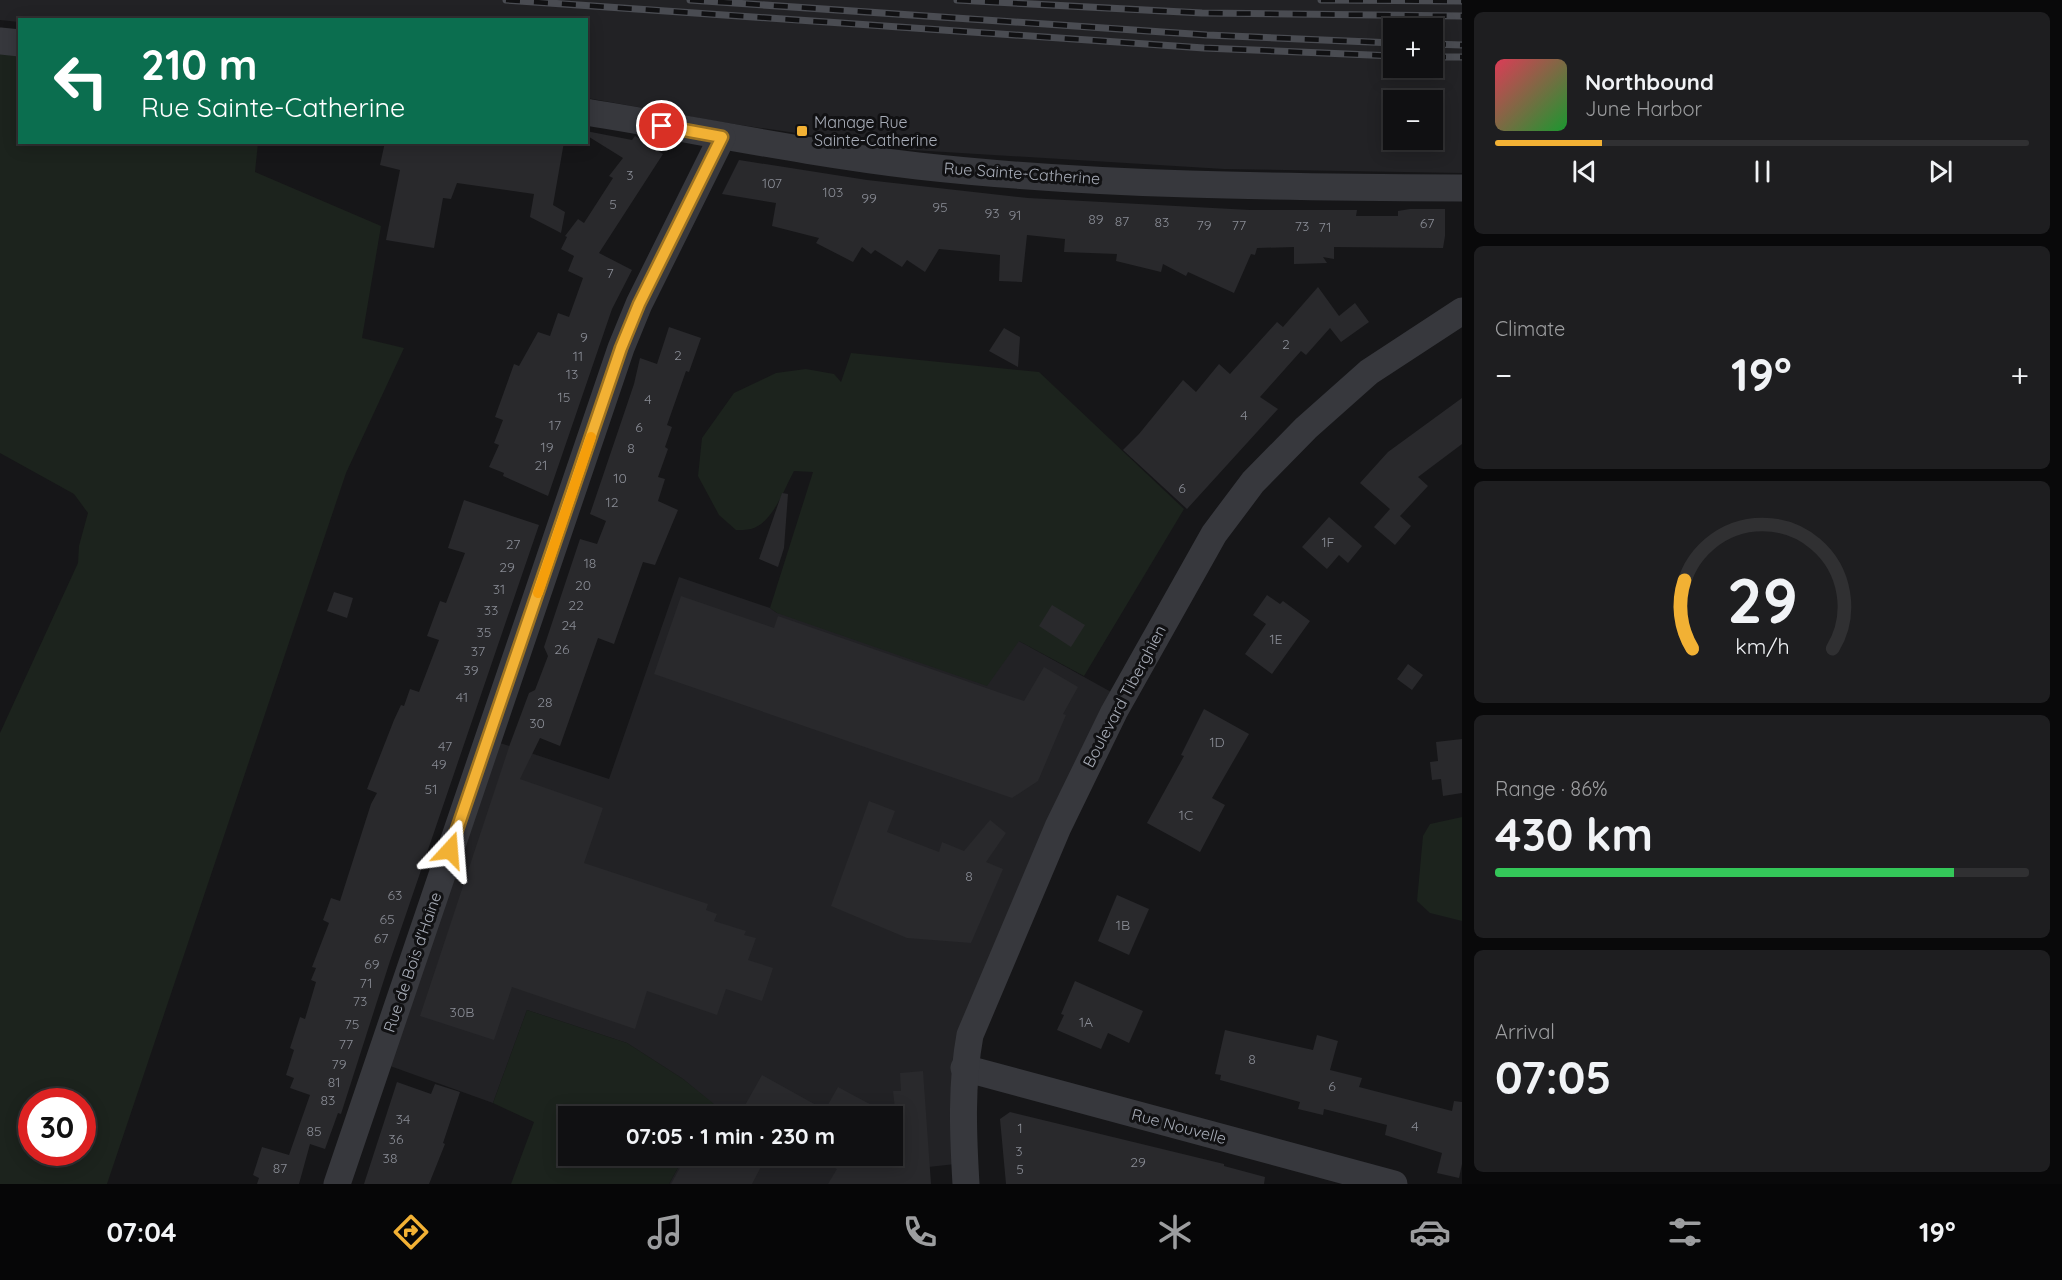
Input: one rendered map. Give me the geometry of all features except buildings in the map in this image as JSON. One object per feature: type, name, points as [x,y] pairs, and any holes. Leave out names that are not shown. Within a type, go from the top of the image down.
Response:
[{"type":"street","points":[[0,41],[18,43]]},
{"type":"street","name":"Rue Sainte-Catherine","points":[[588,112],[722,137],[918,166],[1035,176],[1297,187],[1462,188]]},
{"type":"street","name":"Rue de Bois d'Haine","points":[[337,1184],[621,348],[639,304],[722,137]]},
{"type":"street","name":"Boulevard Tiberghien","points":[[966,1184],[964,1068],[970,1035],[980,1006],[1058,827],[1114,712],[1214,534],[1253,482],[1306,428],[1369,372],[1462,310]]},
{"type":"street","name":"Rue Nouvelle","points":[[964,1068],[1394,1184]]},
{"type":"shaded area","points":[[0,0],[1462,0],[1462,173],[1224,169],[912,150],[727,123],[588,98],[588,18],[18,18],[18,22],[0,20]]},
{"type":"shaded area","points":[[0,42],[18,43],[18,144],[258,144],[255,172],[381,226],[362,338],[404,348],[346,473],[107,1184],[0,1184],[0,733],[78,563],[79,546],[88,513],[74,494],[0,453]]},
{"type":"shaded area","points":[[851,353],[1039,372],[1184,509],[1084,676],[1019,641],[987,686],[777,613],[770,608],[813,472],[794,471],[766,520],[751,529],[736,530],[719,515],[698,476],[702,438],[734,393],[776,373],[806,369],[834,374],[841,382]]},
{"type":"shaded area","points":[[679,577],[770,608],[777,613],[1019,641],[1122,698],[985,996],[965,1163],[928,1167],[918,1184],[669,1184],[679,1166],[903,1166],[903,1106],[712,1106],[713,1104],[683,1079],[627,1043],[527,1010],[493,1103],[379,1062],[488,739],[609,779]]},
{"type":"shaded area","points":[[1462,817],[1462,921],[1430,913],[1417,901],[1423,836],[1430,824]]},
{"type":"shaded area","points":[[527,1010],[627,1043],[683,1079],[714,1104],[713,1106],[558,1106],[558,1166],[679,1166],[669,1184],[511,1184],[534,1122],[493,1103]]},
{"type":"railway","points":[[506,0],[1204,48],[1383,56]]},
{"type":"railway","points":[[690,0],[1207,35],[1383,43]]},
{"type":"railway","points":[[957,0],[1202,13],[1462,16]]},
{"type":"railway","points":[[1321,0],[1462,1]]},
{"type":"railway","points":[[1443,44],[1462,45]]},
{"type":"railway","points":[[1443,57],[1462,57]]},
{"type":"slow traffic","points":[[538,593],[591,437]]},
{"type":"place","name":"Manage Rue Sainte-Catherine","points":[[802,131]]},
{"type":"route","points":[[450,850],[621,348],[639,304],[722,137],[662,126]]}]
